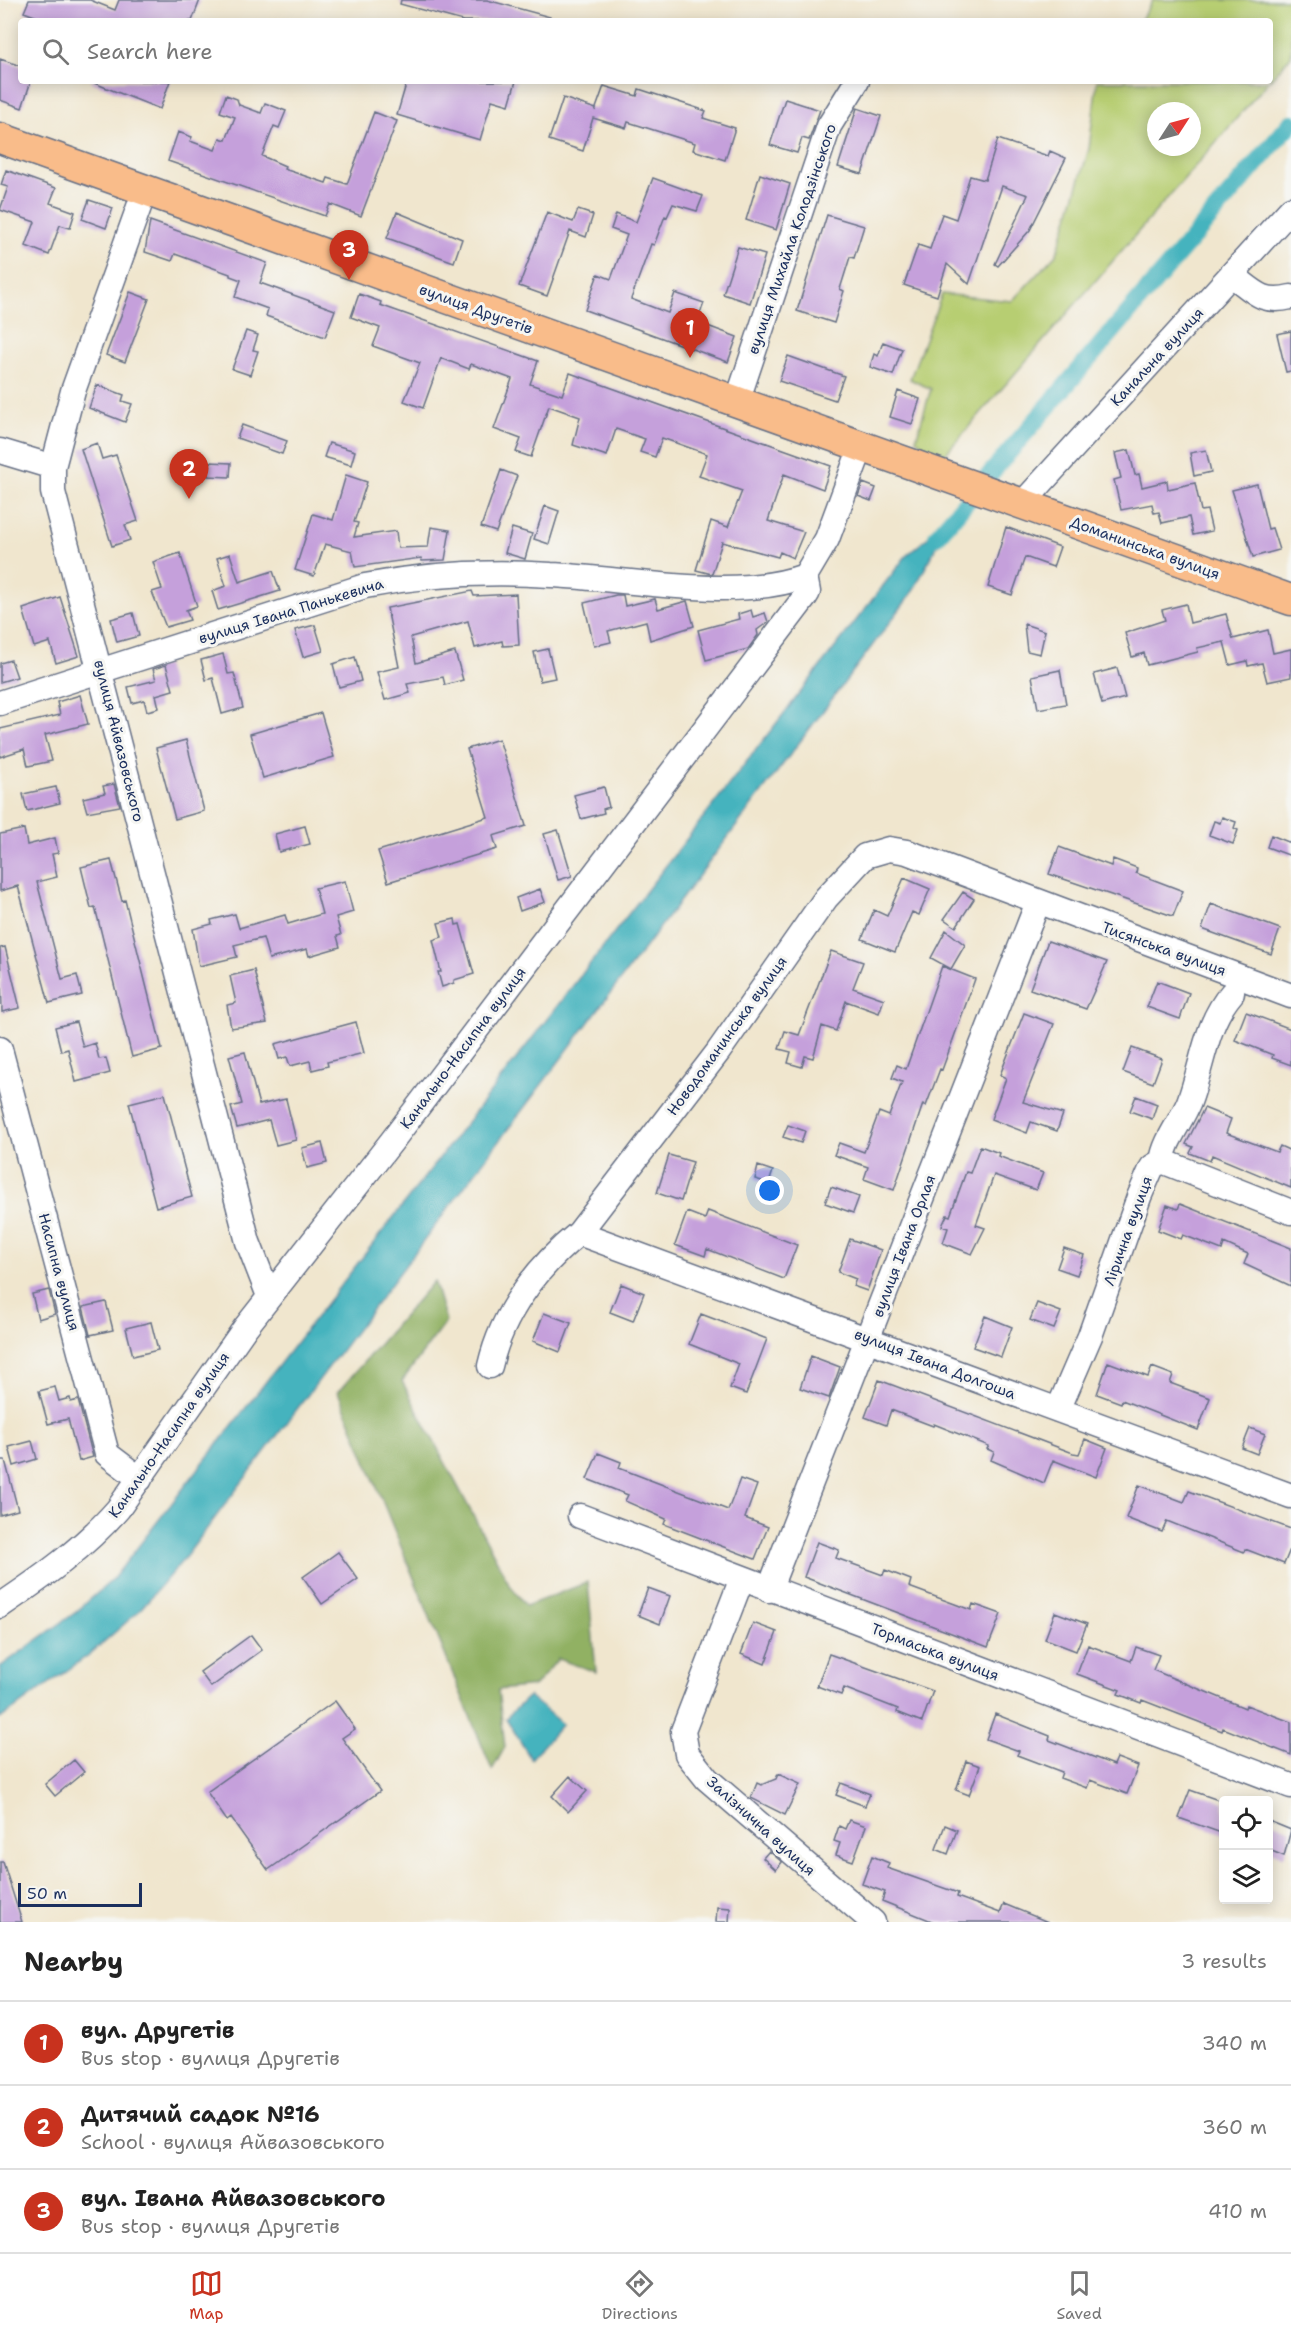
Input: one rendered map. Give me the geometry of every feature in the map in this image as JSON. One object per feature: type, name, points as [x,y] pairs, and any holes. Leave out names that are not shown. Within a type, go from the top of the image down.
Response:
[{"type":"main road","name":"вулиця Другетів","points":[[0,138],[952,479]]},
{"type":"main road","name":"Доманинська вулиця","points":[[952,479],[1291,600]]},
{"type":"street","name":"вулиця Михайла Колодзінського","points":[[737,402],[829,126],[855,84]]},
{"type":"street","name":"вулиця Айвазовського","points":[[145,190],[73,391],[53,467],[54,492],[248,1242],[269,1296]]},
{"type":"street","name":"Канальна вулиця","points":[[1010,500],[1232,276],[1291,209]]},
{"type":"street","points":[[1232,276],[1265,300],[1275,301],[1291,297]]},
{"type":"street","name":"Канально-Насипна вулиця","points":[[0,1606],[37,1582],[95,1535],[140,1479],[269,1296],[399,1131],[805,597],[808,592],[805,576],[827,539],[861,447]]},
{"type":"street","points":[[0,451],[53,467]]},
{"type":"street","name":"вулиця Івана Панькевича","points":[[0,703],[365,586],[415,576],[551,574],[728,588],[760,587],[805,576]]},
{"type":"street","name":"Новодоманинська вулиця","points":[[490,1366],[496,1339],[531,1280],[559,1249],[579,1233],[718,1052],[826,898],[866,856],[889,849],[907,852],[1038,902]]},
{"type":"street","name":"Тисянська вулиця","points":[[1038,902],[1291,996]]},
{"type":"street","name":"вулиця Івана Орлая","points":[[769,1590],[1038,902]]},
{"type":"street","name":"Лірична вулиця","points":[[1058,1410],[1090,1336],[1139,1197],[1152,1167],[1162,1161],[1163,1148],[1175,1132],[1189,1102],[1210,1028],[1222,1005],[1232,993]]},
{"type":"street","name":"Насипна вулиця","points":[[0,1049],[107,1454],[140,1479]]},
{"type":"street","points":[[1162,1161],[1291,1212]]},
{"type":"street","name":"вулиця Івана Долгоша","points":[[579,1233],[869,1338],[1291,1496]]},
{"type":"street","name":"Тормаська вулиця","points":[[580,1516],[769,1590],[1291,1786]]},
{"type":"street","name":"Залізнична вулиця","points":[[742,1578],[683,1731],[687,1754],[707,1779],[873,1922]]},
{"type":"green space","points":[[1153,0],[1291,0],[1291,56],[1273,77],[1273,18],[1142,18]]},
{"type":"green space","points":[[1097,84],[1266,84],[941,459],[916,439],[931,389],[910,379],[942,294],[1012,301],[1057,253],[1089,149]]},
{"type":"green space","points":[[434,1281],[446,1321],[402,1381],[510,1585],[526,1606],[588,1582],[596,1672],[558,1659],[535,1686],[498,1690],[505,1747],[492,1770],[338,1392]]},
{"type":"water","points":[[952,517],[912,593],[184,1559],[138,1612],[90,1654],[0,1719],[0,1667],[76,1612],[113,1579],[906,556]]},
{"type":"water","points":[[529,1696],[562,1724],[531,1759],[506,1718]]},
{"type":"building","points":[[29,0],[90,0],[115,10],[119,0],[200,0],[193,18],[40,18],[24,12]]},
{"type":"building","points":[[401,0],[487,0],[550,17],[452,18],[400,4]]},
{"type":"building","points":[[0,59],[18,65],[18,84],[30,84],[22,108],[0,100]]},
{"type":"building","points":[[97,84],[169,84],[160,109]]},
{"type":"building","points":[[406,84],[515,84],[509,105],[492,100],[480,140],[397,115]]},
{"type":"building","points":[[604,86],[637,96],[639,89],[706,111],[703,118],[735,128],[725,160],[693,150],[695,143],[628,122],[626,128],[593,118],[583,151],[549,140],[563,98],[596,109]]},
{"type":"building","points":[[226,95],[237,99],[239,105],[261,113],[265,103],[286,111],[279,128],[274,126],[262,156],[285,166],[284,169],[326,183],[328,178],[347,184],[374,112],[397,121],[361,216],[330,204],[325,216],[168,161],[178,132],[192,137],[190,141],[215,150],[220,138],[226,140],[235,117],[220,112]]},
{"type":"building","points":[[785,99],[820,110],[809,140],[802,138],[797,153],[770,145]]},
{"type":"building","points":[[857,108],[881,116],[862,174],[838,167]]},
{"type":"building","points":[[998,139],[1048,156],[1050,151],[1066,158],[1030,230],[998,266],[995,264],[1028,195],[1002,186],[969,284],[947,264],[937,296],[904,285],[918,245],[930,249],[942,214],[956,219],[970,176],[985,180]]},
{"type":"building","points":[[6,170],[56,188],[50,203],[75,212],[70,228],[60,225],[49,255],[26,246],[35,222],[0,210],[8,187],[1,185]]},
{"type":"building","points":[[760,174],[790,184],[776,230],[746,220]]},
{"type":"building","points":[[653,178],[703,196],[697,211],[673,204],[667,217],[665,216],[654,245],[651,244],[631,299],[668,313],[675,293],[704,303],[697,322],[737,337],[728,362],[585,310],[598,274],[611,279],[627,235],[611,229],[616,214],[636,222]]},
{"type":"building","points":[[89,200],[113,208],[106,228],[82,219]]},
{"type":"building","points":[[578,210],[593,215],[586,237],[570,231],[547,296],[519,286],[547,212],[573,222]]},
{"type":"building","points":[[397,212],[462,239],[454,262],[387,238]]},
{"type":"building","points":[[827,215],[864,226],[854,258],[850,257],[840,289],[844,291],[834,323],[797,311]]},
{"type":"building","points":[[150,221],[267,263],[260,283],[335,310],[325,337],[266,316],[268,309],[235,297],[241,280],[230,274],[175,254],[172,261],[145,252]]},
{"type":"building","points":[[738,247],[765,255],[750,303],[723,294]]},
{"type":"building","points":[[130,292],[149,299],[125,362],[106,355]]},
{"type":"building","points":[[359,294],[381,302],[380,305],[538,361],[530,384],[562,395],[570,373],[831,466],[823,489],[784,474],[768,521],[804,532],[793,558],[780,552],[778,557],[722,542],[712,574],[696,570],[711,521],[728,527],[742,491],[699,476],[707,454],[662,438],[655,457],[640,452],[645,439],[616,429],[607,456],[573,445],[580,417],[549,406],[531,457],[516,452],[521,439],[494,429],[512,379],[471,364],[469,369],[441,358],[423,408],[404,401],[420,363],[373,346],[380,328],[351,317]]},
{"type":"building","points":[[246,331],[258,335],[253,350],[258,351],[250,375],[232,369]]},
{"type":"building","points":[[1291,331],[1291,371],[1286,372],[1277,334]]},
{"type":"building","points":[[883,342],[902,349],[893,375],[870,367],[874,354],[878,356]]},
{"type":"building","points":[[788,356],[844,376],[835,400],[779,381]]},
{"type":"building","points":[[97,385],[124,395],[122,401],[132,404],[125,422],[89,408]]},
{"type":"building","points":[[898,391],[920,399],[912,424],[890,417]]},
{"type":"building","points":[[242,425],[287,441],[282,454],[237,438]]},
{"type":"building","points":[[97,443],[102,459],[116,455],[138,521],[125,525],[130,540],[112,546],[81,449]]},
{"type":"building","points":[[329,443],[355,451],[351,465],[324,457]]},
{"type":"building","points":[[1129,450],[1135,475],[1139,474],[1142,487],[1167,481],[1168,489],[1195,483],[1201,511],[1207,510],[1212,531],[1193,535],[1189,517],[1162,523],[1159,512],[1154,513],[1152,504],[1121,510],[1114,480],[1121,478],[1115,453]]},
{"type":"building","points":[[1206,450],[1211,472],[1194,476],[1190,453]]},
{"type":"building","points":[[209,462],[231,463],[230,477],[208,476]]},
{"type":"building","points":[[501,470],[517,476],[496,532],[481,527]]},
{"type":"building","points":[[346,475],[367,482],[354,522],[358,523],[354,537],[396,531],[398,548],[428,547],[431,527],[450,530],[445,560],[422,561],[421,558],[355,567],[352,551],[325,544],[314,576],[295,570],[313,514],[333,520]]},
{"type":"building","points":[[863,483],[876,488],[871,501],[858,496]]},
{"type":"building","points":[[1257,484],[1268,529],[1272,528],[1279,550],[1253,557],[1232,490]]},
{"type":"building","points":[[545,506],[559,511],[549,544],[534,539]]},
{"type":"building","points":[[1006,527],[1060,547],[1053,567],[1025,557],[1012,595],[988,587]]},
{"type":"building","points":[[512,528],[532,534],[525,559],[505,553]]},
{"type":"building","points":[[180,553],[197,606],[186,610],[190,620],[166,627],[152,592],[162,589],[153,562]]},
{"type":"building","points":[[230,554],[239,582],[273,571],[280,591],[218,610],[212,591],[226,586],[217,558]]},
{"type":"building","points":[[472,591],[474,596],[516,594],[519,645],[503,646],[502,641],[475,648],[468,621],[411,637],[416,663],[455,652],[463,680],[445,685],[443,677],[407,684],[410,693],[385,700],[377,672],[399,667],[387,608]]},
{"type":"building","points":[[623,595],[625,606],[655,599],[658,609],[687,601],[694,626],[650,640],[646,621],[608,631],[611,642],[594,646],[584,603]]},
{"type":"building","points":[[60,597],[79,656],[56,663],[50,642],[34,647],[23,609]]},
{"type":"building","points":[[1186,604],[1190,623],[1226,614],[1233,639],[1268,630],[1273,653],[1291,649],[1291,677],[1267,682],[1262,663],[1248,666],[1247,661],[1230,665],[1224,642],[1197,648],[1198,652],[1147,665],[1144,653],[1132,657],[1125,633],[1165,620],[1162,610]]},
{"type":"building","points":[[751,610],[753,617],[765,613],[768,622],[757,630],[758,635],[748,649],[706,660],[698,630],[739,619],[738,614]]},
{"type":"building","points":[[133,613],[139,636],[117,642],[111,619]]},
{"type":"building","points":[[1024,624],[1045,631],[1040,654],[1027,651]]},
{"type":"building","points":[[315,625],[323,651],[303,657],[295,630]]},
{"type":"building","points":[[548,649],[555,678],[540,681],[534,652]]},
{"type":"building","points":[[223,654],[228,674],[234,673],[243,708],[222,714],[213,678],[206,680],[201,660]]},
{"type":"building","points":[[355,657],[361,681],[339,687],[333,664]]},
{"type":"building","points":[[11,660],[17,677],[0,682],[0,663]]},
{"type":"building","points":[[166,665],[173,690],[156,695],[159,708],[147,711],[144,700],[132,703],[128,687],[156,680],[153,669]]},
{"type":"building","points":[[1117,668],[1125,698],[1102,704],[1094,674]]},
{"type":"building","points":[[1060,670],[1066,704],[1038,709],[1032,676]]},
{"type":"building","points":[[80,695],[88,724],[45,735],[52,761],[28,766],[24,749],[0,757],[0,729],[60,715],[57,702]]},
{"type":"building","points":[[321,713],[334,757],[263,778],[250,734]]},
{"type":"building","points":[[499,739],[526,826],[493,836],[497,849],[388,882],[378,851],[488,817],[467,749]]},
{"type":"building","points":[[186,740],[204,811],[175,819],[156,748]]},
{"type":"building","points":[[114,784],[120,806],[87,812],[83,798],[105,793],[103,786]]},
{"type":"building","points":[[56,787],[60,803],[27,811],[23,794]]},
{"type":"building","points":[[604,787],[609,807],[603,809],[604,813],[581,819],[574,795]]},
{"type":"building","points":[[1222,817],[1236,822],[1234,828],[1238,830],[1233,844],[1209,835],[1214,821],[1220,823]]},
{"type":"building","points":[[305,826],[310,844],[279,852],[275,834]]},
{"type":"building","points":[[24,829],[27,845],[55,838],[58,853],[52,854],[57,877],[37,882],[62,979],[77,975],[82,995],[49,1003],[18,886],[0,891],[0,834]]},
{"type":"building","points":[[558,830],[572,876],[558,880],[544,834]]},
{"type":"building","points":[[1271,835],[1291,843],[1291,856],[1267,847]]},
{"type":"building","points":[[1059,847],[1111,866],[1113,859],[1137,868],[1136,873],[1183,891],[1173,916],[1049,874]]},
{"type":"building","points":[[111,860],[122,901],[125,900],[162,1049],[132,1057],[95,907],[91,908],[81,867]]},
{"type":"building","points":[[904,878],[930,889],[919,915],[912,912],[895,952],[862,939],[874,910],[887,916]]},
{"type":"building","points":[[345,881],[353,912],[336,917],[341,935],[337,936],[340,947],[309,956],[307,949],[269,959],[263,938],[234,945],[237,957],[199,966],[193,929],[212,924],[211,920],[235,914],[239,928],[285,915],[288,924],[322,914],[315,888]]},
{"type":"building","points":[[540,889],[545,902],[520,911],[516,898]]},
{"type":"building","points":[[963,892],[974,899],[956,927],[944,919]]},
{"type":"building","points":[[1211,904],[1280,929],[1271,954],[1202,929]]},
{"type":"building","points":[[455,919],[456,925],[460,924],[474,974],[454,980],[454,983],[442,987],[438,972],[441,972],[433,940],[442,937],[438,923]]},
{"type":"building","points":[[946,930],[965,945],[951,969],[931,958]]},
{"type":"building","points":[[1048,941],[1107,962],[1086,1009],[1030,989]]},
{"type":"building","points":[[5,947],[20,1008],[2,1012],[0,948]]},
{"type":"building","points":[[831,951],[863,962],[853,988],[884,999],[879,1013],[846,1001],[836,1031],[822,1026],[813,1058],[805,1056],[802,1067],[788,1063],[791,1052],[779,1049],[785,1031],[799,1035]]},
{"type":"building","points":[[942,966],[975,979],[942,1070],[940,1069],[926,1106],[923,1104],[894,1190],[864,1179],[868,1167],[834,1155],[839,1143],[864,1152],[879,1112],[889,1116],[902,1082],[892,1078],[897,1065],[906,1069]]},
{"type":"building","points":[[254,970],[267,1023],[231,1028],[227,1005],[236,1003],[230,976]]},
{"type":"building","points":[[1157,981],[1189,993],[1180,1019],[1147,1007]]},
{"type":"building","points":[[1246,1012],[1291,1029],[1291,1065],[1235,1040]]},
{"type":"building","points":[[1024,1013],[1054,1024],[1023,1102],[1063,1114],[1057,1131],[1031,1122],[1027,1133],[991,1119],[1006,1078],[1000,1075]]},
{"type":"building","points":[[76,1022],[83,1047],[95,1043],[99,1059],[106,1058],[110,1073],[76,1082],[68,1049],[61,1051],[55,1027]]},
{"type":"building","points":[[356,1022],[364,1053],[327,1062],[328,1066],[312,1070],[310,1061],[290,1066],[287,1057],[279,1059],[275,1044]]},
{"type":"building","points":[[1132,1048],[1162,1059],[1153,1083],[1123,1072]]},
{"type":"building","points":[[245,1052],[259,1105],[286,1099],[296,1140],[276,1145],[269,1120],[237,1128],[231,1107],[242,1104],[229,1056]]},
{"type":"building","points":[[165,1094],[192,1197],[156,1207],[129,1103]]},
{"type":"building","points":[[1136,1096],[1157,1104],[1152,1119],[1130,1111]]},
{"type":"building","points":[[1204,1108],[1231,1119],[1226,1133],[1277,1152],[1280,1146],[1291,1151],[1291,1188],[1212,1155],[1210,1161],[1190,1153],[1193,1147],[1186,1144]]},
{"type":"building","points":[[788,1125],[805,1131],[801,1143],[783,1137]]},
{"type":"building","points":[[322,1143],[327,1163],[307,1168],[302,1148]]},
{"type":"building","points":[[980,1146],[999,1153],[998,1156],[1043,1173],[1036,1190],[994,1175],[976,1225],[985,1228],[972,1254],[943,1243],[948,1228],[942,1226],[947,1215],[950,1216],[966,1172],[970,1173]]},
{"type":"building","points":[[669,1155],[693,1162],[681,1201],[657,1193]]},
{"type":"building","points":[[758,1166],[773,1171],[769,1183],[755,1179]]},
{"type":"building","points":[[831,1187],[859,1197],[853,1213],[825,1203]]},
{"type":"building","points":[[1180,1204],[1291,1248],[1291,1286],[1244,1264],[1248,1254],[1224,1243],[1222,1250],[1183,1235],[1181,1239],[1158,1230],[1167,1205],[1178,1209]]},
{"type":"building","points":[[708,1211],[797,1245],[784,1279],[707,1249],[705,1256],[675,1245],[687,1212],[705,1219]]},
{"type":"building","points":[[850,1239],[881,1250],[867,1291],[853,1286],[856,1279],[838,1272]]},
{"type":"building","points":[[1064,1248],[1084,1255],[1077,1275],[1057,1268]]},
{"type":"building","points":[[621,1284],[644,1293],[633,1321],[610,1312]]},
{"type":"building","points":[[49,1290],[55,1314],[38,1319],[32,1294]]},
{"type":"building","points":[[106,1302],[113,1330],[90,1335],[83,1307]]},
{"type":"building","points":[[1037,1303],[1061,1312],[1054,1329],[1030,1320]]},
{"type":"building","points":[[544,1313],[571,1323],[560,1352],[533,1341]]},
{"type":"building","points":[[701,1314],[767,1339],[746,1394],[730,1388],[739,1364],[689,1344]]},
{"type":"building","points":[[985,1316],[1012,1327],[1001,1357],[973,1347]]},
{"type":"building","points":[[151,1322],[158,1350],[133,1356],[126,1328]]},
{"type":"building","points":[[811,1356],[840,1367],[829,1398],[800,1388]]},
{"type":"building","points":[[1108,1362],[1148,1377],[1152,1367],[1173,1375],[1170,1383],[1210,1398],[1198,1430],[1122,1400],[1121,1403],[1097,1394]]},
{"type":"building","points":[[879,1380],[1073,1453],[1079,1454],[1085,1439],[1107,1448],[1096,1477],[1053,1460],[1044,1483],[991,1460],[994,1452],[987,1449],[989,1446],[934,1424],[933,1426],[891,1410],[886,1425],[865,1417]]},
{"type":"building","points":[[55,1387],[59,1401],[70,1398],[71,1402],[78,1400],[93,1457],[79,1461],[68,1419],[48,1424],[39,1391]]},
{"type":"building","points":[[1250,1428],[1265,1434],[1257,1454],[1242,1448]]},
{"type":"building","points":[[32,1441],[37,1459],[14,1466],[9,1447]]},
{"type":"building","points":[[598,1453],[621,1462],[619,1468],[728,1510],[740,1479],[757,1485],[745,1518],[768,1527],[755,1559],[664,1524],[666,1519],[625,1501],[628,1495],[587,1479]]},
{"type":"building","points":[[0,1460],[5,1460],[18,1510],[0,1515]]},
{"type":"building","points":[[1139,1485],[1184,1502],[1189,1491],[1291,1529],[1291,1547],[1284,1564],[1245,1549],[1244,1552],[1167,1521],[1162,1532],[1126,1518]]},
{"type":"building","points":[[817,1542],[839,1550],[836,1558],[883,1575],[885,1570],[911,1580],[909,1587],[971,1610],[973,1604],[1001,1614],[988,1647],[804,1577]]},
{"type":"building","points":[[338,1552],[358,1579],[322,1604],[303,1577]]},
{"type":"building","points":[[648,1588],[670,1596],[660,1624],[638,1615]]},
{"type":"building","points":[[1055,1612],[1087,1624],[1076,1651],[1045,1639]]},
{"type":"building","points":[[753,1623],[777,1632],[765,1664],[741,1654]]},
{"type":"building","points":[[251,1635],[262,1650],[211,1687],[200,1672]]},
{"type":"building","points":[[1088,1645],[1131,1661],[1136,1647],[1159,1655],[1153,1670],[1245,1708],[1246,1705],[1291,1722],[1291,1755],[1223,1728],[1222,1731],[1142,1700],[1141,1703],[1118,1694],[1120,1690],[1077,1674]]},
{"type":"building","points":[[829,1654],[933,1691],[922,1722],[897,1712],[898,1709],[844,1688],[841,1695],[817,1686]]},
{"type":"building","points":[[335,1701],[355,1729],[342,1738],[380,1791],[268,1870],[231,1818],[227,1821],[207,1792]]},
{"type":"building","points":[[995,1714],[1050,1736],[1049,1740],[1114,1765],[1117,1758],[1138,1766],[1127,1794],[1090,1780],[1087,1788],[1060,1778],[1062,1772],[1017,1755],[1019,1751],[986,1739]]},
{"type":"building","points":[[74,1760],[84,1772],[55,1796],[45,1784]]},
{"type":"building","points":[[966,1761],[980,1766],[969,1795],[956,1790]]},
{"type":"building","points":[[778,1774],[800,1784],[785,1815],[751,1798],[757,1783],[761,1785],[776,1779]]},
{"type":"building","points":[[570,1776],[587,1791],[568,1812],[552,1796]]},
{"type":"building","points":[[841,1783],[870,1794],[865,1806],[836,1795]]},
{"type":"building","points":[[1190,1790],[1219,1800],[1219,1832],[1179,1818]]},
{"type":"building","points":[[849,1820],[866,1826],[853,1861],[836,1855],[840,1843],[834,1841],[839,1826],[845,1829]]},
{"type":"building","points":[[1273,1823],[1291,1830],[1284,1856],[1273,1852]]},
{"type":"building","points":[[945,1825],[957,1830],[948,1854],[936,1849]]},
{"type":"building","points":[[769,1851],[782,1862],[776,1870],[763,1858]]},
{"type":"building","points":[[872,1856],[889,1863],[887,1868],[958,1893],[957,1897],[1000,1913],[1004,1904],[1048,1922],[934,1922],[882,1901],[885,1892],[862,1884]]},
{"type":"building","points":[[0,1862],[3,1862],[22,1922],[0,1922]]},
{"type":"building","points":[[717,1907],[730,1908],[729,1922],[716,1922]]},
{"type":"waterway","points":[[937,536],[1291,123]]},
{"type":"place","name":"вул. Івана Айвазовського","points":[[349,280]]},
{"type":"place","name":"вул. Другетів","points":[[690,358]]},
{"type":"place","name":"Дитячий садок №16","points":[[189,499]]}]
